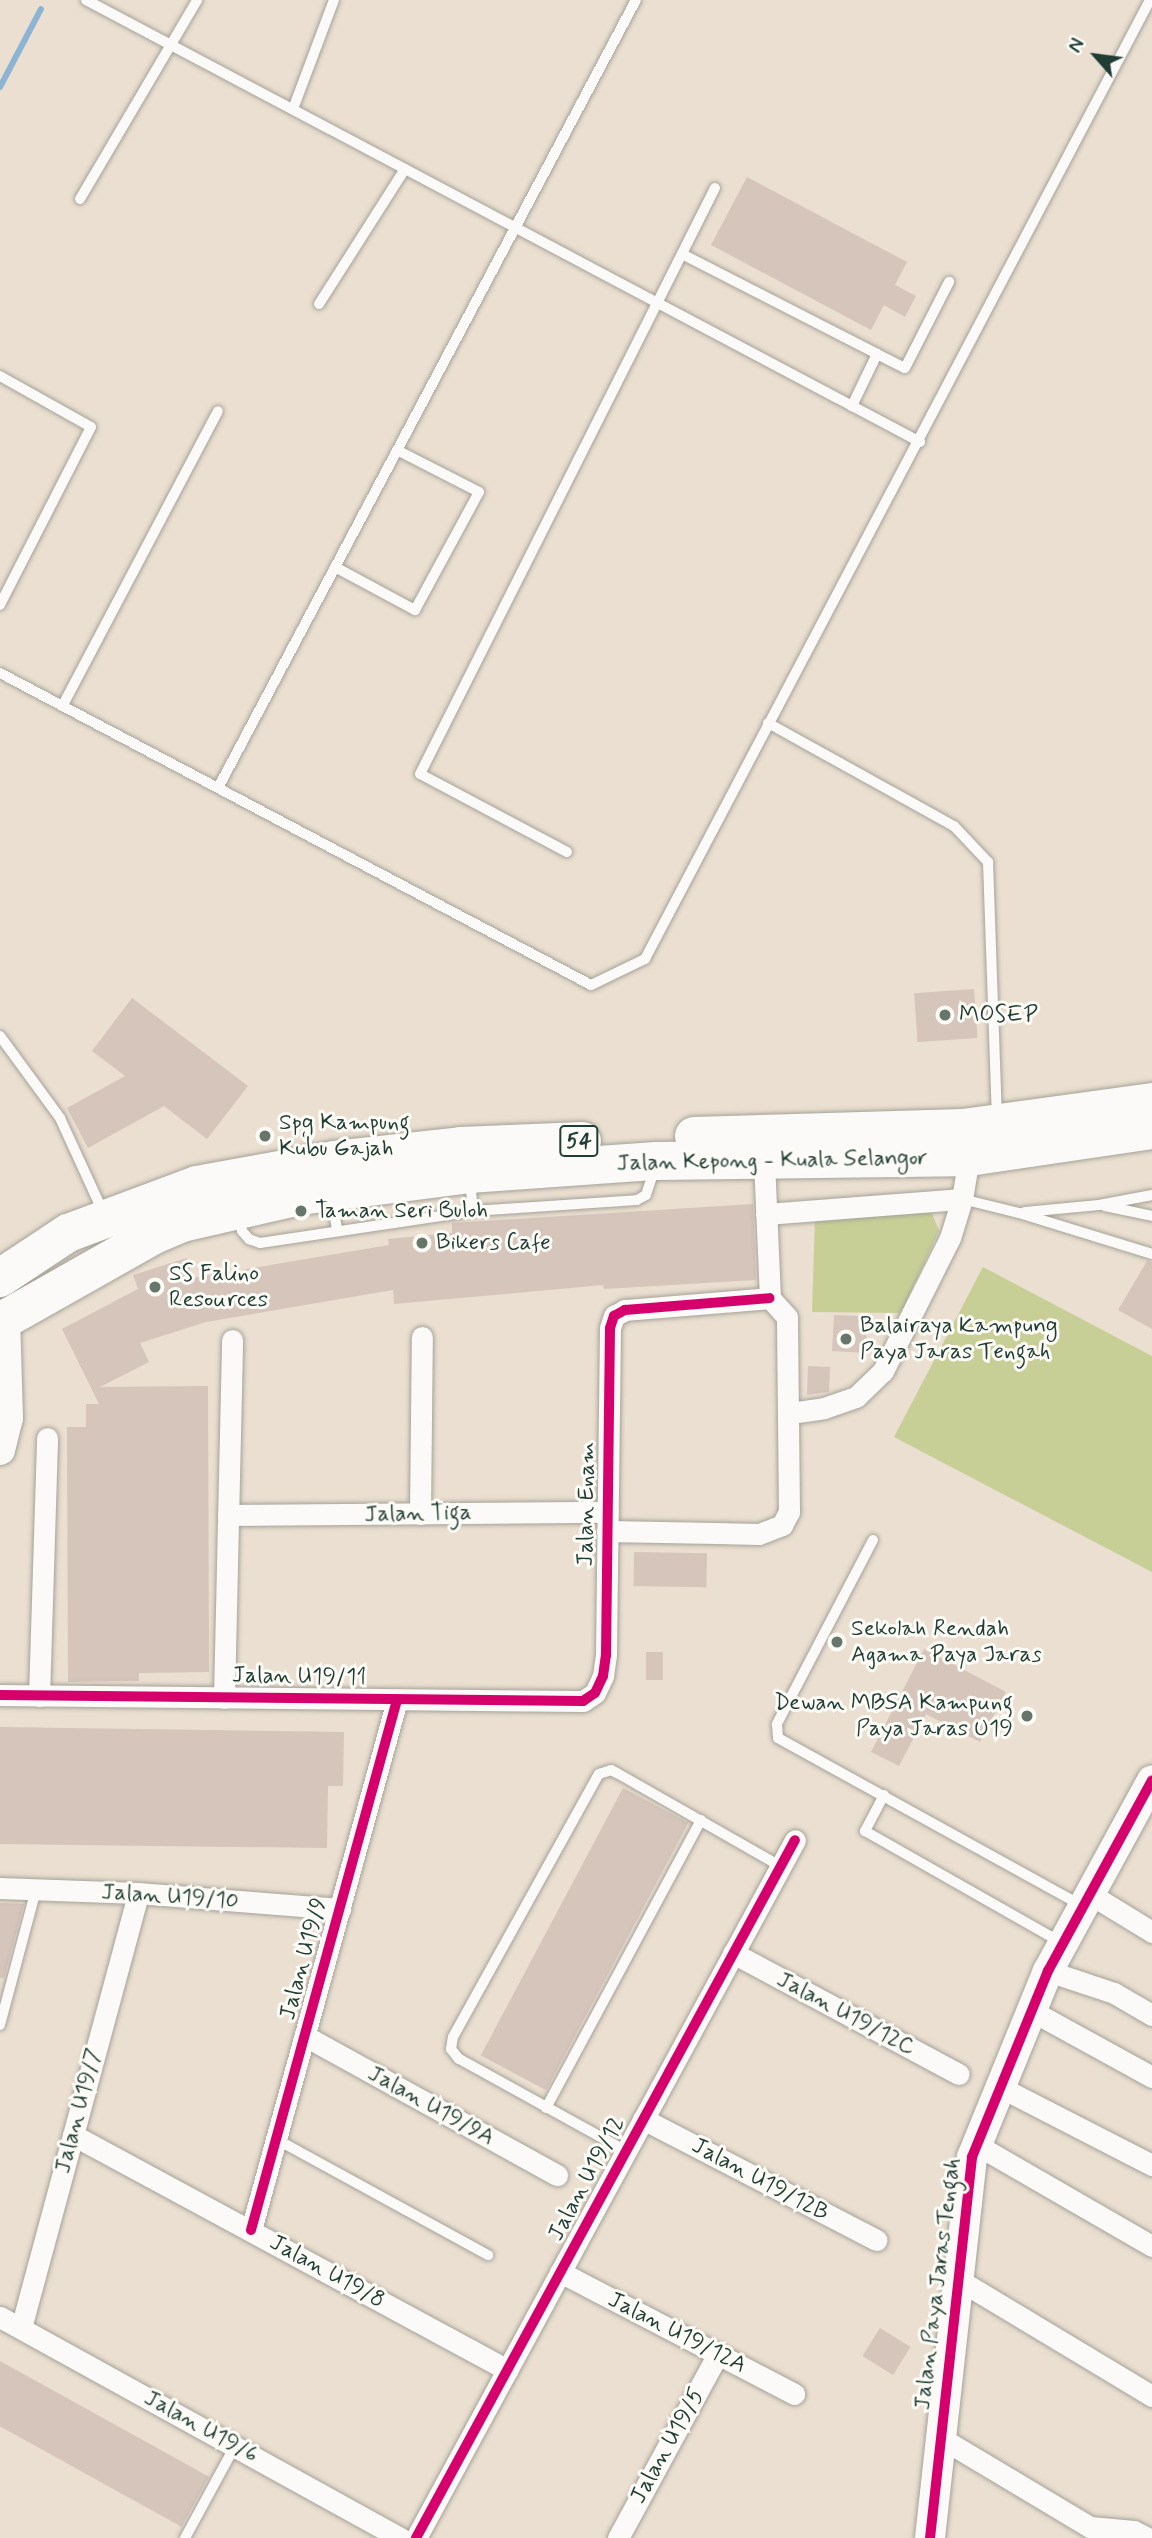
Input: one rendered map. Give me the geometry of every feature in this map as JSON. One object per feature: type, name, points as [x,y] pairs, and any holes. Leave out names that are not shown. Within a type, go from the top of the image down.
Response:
[{"type":"highway","name":"Jalan Kepong - Kuala Selangor","points":[[0,1278],[68,1233],[105,1217],[197,1185],[335,1160],[461,1146],[992,1143],[1152,1102]]},
{"type":"highway","name":"Jalan Kepong - Kuala Selangor","points":[[2,1320],[154,1235],[182,1223],[332,1192],[471,1192],[657,1161],[764,1161],[1152,1130]]},
{"type":"highway","points":[[2,1320],[18,1287],[51,1261],[197,1185]]},
{"type":"street","points":[[790,1413],[824,1408],[856,1397],[884,1371],[950,1238],[962,1199],[992,1143]]},
{"type":"street","points":[[764,1161],[770,1298]]},
{"type":"street","points":[[766,1214],[962,1199]]},
{"type":"street","name":"Jalan Tiga","points":[[228,1516],[420,1514],[608,1521],[759,1534],[782,1525],[789,1512],[792,1497],[787,1317],[770,1298]]},
{"type":"street","name":"Jalan Enam","points":[[595,1693],[603,1676],[606,1655],[610,1328],[614,1315],[625,1310],[770,1298]]},
{"type":"street","points":[[0,1450],[4,1408],[2,1320]]},
{"type":"street","points":[[420,1514],[422,1337]]},
{"type":"street","points":[[224,1698],[232,1340]]},
{"type":"street","points":[[39,1696],[47,1438]]},
{"type":"street","name":"Jalan U19/11","points":[[0,1695],[569,1702],[583,1701],[595,1693]]},
{"type":"street","name":"Jalan U19/9","points":[[251,2230],[397,1699]]},
{"type":"street","name":"Jalan Paya Jaras Tengah","points":[[930,2538],[972,2157],[1048,1971],[1151,1786]]},
{"type":"street","name":"Jalan U19/12","points":[[416,2538],[794,1840]]},
{"type":"street","name":"Jalan U19/10","points":[[0,1888],[138,1893],[340,1909]]},
{"type":"street","name":"Jalan U19/7","points":[[20,2328],[138,1893]]},
{"type":"street","points":[[1086,1900],[1152,1932]]},
{"type":"street","name":"Jalan U19/12C","points":[[733,1953],[959,2074]]},
{"type":"street","points":[[1048,1971],[1114,1993],[1152,2015]]},
{"type":"street","points":[[1032,2011],[1152,2077]]},
{"type":"street","name":"Jalan U19/9A","points":[[304,2036],[557,2175]]},
{"type":"street","points":[[1000,2087],[1152,2165]]},
{"type":"street","name":"Jalan U19/12B","points":[[643,2119],[876,2240]]},
{"type":"street","name":"Jalan U19/8","points":[[73,2135],[507,2370]]},
{"type":"street","points":[[977,2145],[1152,2246]]},
{"type":"street","name":"Jalan U19/12A","points":[[560,2272],[794,2394]]},
{"type":"street","points":[[959,2280],[1152,2396]]},
{"type":"street","name":"Jalan U19/6","points":[[0,2317],[401,2538]]},
{"type":"street","name":"Jalan U19/5","points":[[618,2538],[719,2354]]},
{"type":"street","points":[[942,2438],[1090,2527],[1134,2531],[1148,2538]]},
{"type":"lane","points":[[86,0],[920,442]]},
{"type":"lane","points":[[80,199],[197,0]]},
{"type":"lane","points":[[293,109],[334,0]]},
{"type":"lane","points":[[218,788],[636,0]]},
{"type":"lane","points":[[0,673],[591,985],[645,959],[768,723],[920,442],[1150,0]]},
{"type":"lane","points":[[319,304],[405,169]]},
{"type":"lane","points":[[567,852],[420,775],[715,188]]},
{"type":"lane","points":[[682,254],[905,368],[948,282]]},
{"type":"lane","points":[[852,406],[877,354]]},
{"type":"lane","points":[[0,376],[90,428],[0,605]]},
{"type":"lane","points":[[63,705],[218,411]]},
{"type":"lane","points":[[335,567],[415,610],[478,492],[397,450]]},
{"type":"lane","points":[[768,723],[954,826],[988,862],[992,1143]]},
{"type":"lane","points":[[0,1036],[60,1118],[105,1217]]},
{"type":"lane","points":[[332,1192],[337,1229]]},
{"type":"lane","points":[[237,1211],[242,1231],[249,1239],[260,1243],[337,1229],[471,1192]]},
{"type":"lane","points":[[1019,1213],[1099,1205],[1152,1195]]},
{"type":"lane","points":[[962,1199],[1019,1213],[1152,1254]]},
{"type":"lane","points":[[1099,1205],[1152,1216]]},
{"type":"lane","points":[[873,1540],[775,1729],[782,1742],[1086,1900]]},
{"type":"lane","points":[[626,2151],[459,2059],[451,2049],[453,2037],[599,1774],[611,1770],[617,1773],[780,1866]]},
{"type":"lane","points":[[884,1795],[865,1831],[1063,1943]]},
{"type":"lane","points":[[546,2108],[701,1820]]},
{"type":"lane","points":[[0,2025],[36,1890]]},
{"type":"lane","points":[[276,2139],[488,2255]]},
{"type":"lane","points":[[185,2538],[235,2446]]},
{"type":"green space","points":[[931,1211],[939,1231],[901,1313],[812,1312],[815,1217]]},
{"type":"green space","points":[[983,1267],[1152,1356],[1152,1572],[894,1437]]},
{"type":"building","points":[[747,177],[907,262],[895,285],[916,296],[905,317],[884,305],[871,330],[711,245]]},
{"type":"building","name":"MOSEP","points":[[974,989],[977,1038],[918,1042],[914,993]]},
{"type":"building","points":[[132,998],[248,1086],[207,1139],[164,1106],[88,1148],[67,1108],[125,1076],[92,1051]]},
{"type":"building","points":[[753,1204],[756,1280],[604,1289],[603,1285],[394,1304],[393,1290],[206,1322],[140,1343],[149,1362],[100,1387],[208,1386],[209,1672],[139,1673],[139,1681],[68,1682],[67,1427],[86,1427],[86,1404],[99,1404],[62,1329],[138,1289],[133,1275],[187,1258],[193,1278],[389,1245],[388,1239],[452,1233],[452,1223]]},
{"type":"building","points":[[1147,1261],[1152,1262],[1152,1329],[1118,1310]]},
{"type":"building","points":[[834,1315],[859,1316],[858,1327],[867,1327],[866,1353],[832,1351]]},
{"type":"building","points":[[808,1366],[830,1367],[829,1392],[807,1395]]},
{"type":"building","points":[[634,1552],[707,1553],[706,1587],[633,1586]]},
{"type":"building","points":[[924,1649],[1006,1692],[980,1742],[926,1714],[899,1766],[871,1752]]},
{"type":"building","points":[[646,1652],[663,1652],[663,1680],[646,1680]]},
{"type":"building","points":[[0,1727],[344,1732],[343,1786],[328,1786],[327,1848],[0,1844]]},
{"type":"building","points":[[623,1788],[688,1823],[546,2090],[481,2056]]},
{"type":"building","points":[[0,1903],[24,1904],[4,1978],[0,1978]]},
{"type":"building","points":[[880,2328],[911,2347],[893,2375],[863,2356]]},
{"type":"building","points":[[0,2361],[209,2477],[181,2527],[0,2426]]},
{"type":"waterway","points":[[0,87],[41,9]]},
{"type":"cycle path","points":[[0,1695],[583,1701],[595,1693],[603,1676],[606,1655],[610,1328],[614,1316],[625,1310],[770,1298]]},
{"type":"cycle path","points":[[251,2230],[397,1700]]},
{"type":"cycle path","points":[[930,2538],[972,2157],[1048,1971],[1152,1780]]},
{"type":"cycle path","points":[[416,2538],[795,1840]]},
{"type":"place","name":"MOSEP","points":[[945,1015]]},
{"type":"place","name":"Spg Kampung Kubu Gajah","points":[[265,1136]]},
{"type":"place","name":"Taman Seri Buloh","points":[[301,1211]]},
{"type":"place","name":"Bikers Cafe","points":[[422,1243]]},
{"type":"place","name":"SS Falino Resources","points":[[155,1287]]},
{"type":"place","name":"Balairaya Kampung Paya Jaras Tengah","points":[[846,1339]]},
{"type":"place","name":"Sekolah Rendah Agama Paya Jaras","points":[[837,1642]]},
{"type":"place","name":"Dewan MBSA Kampung Paya Jaras U19","points":[[1027,1716]]}]
